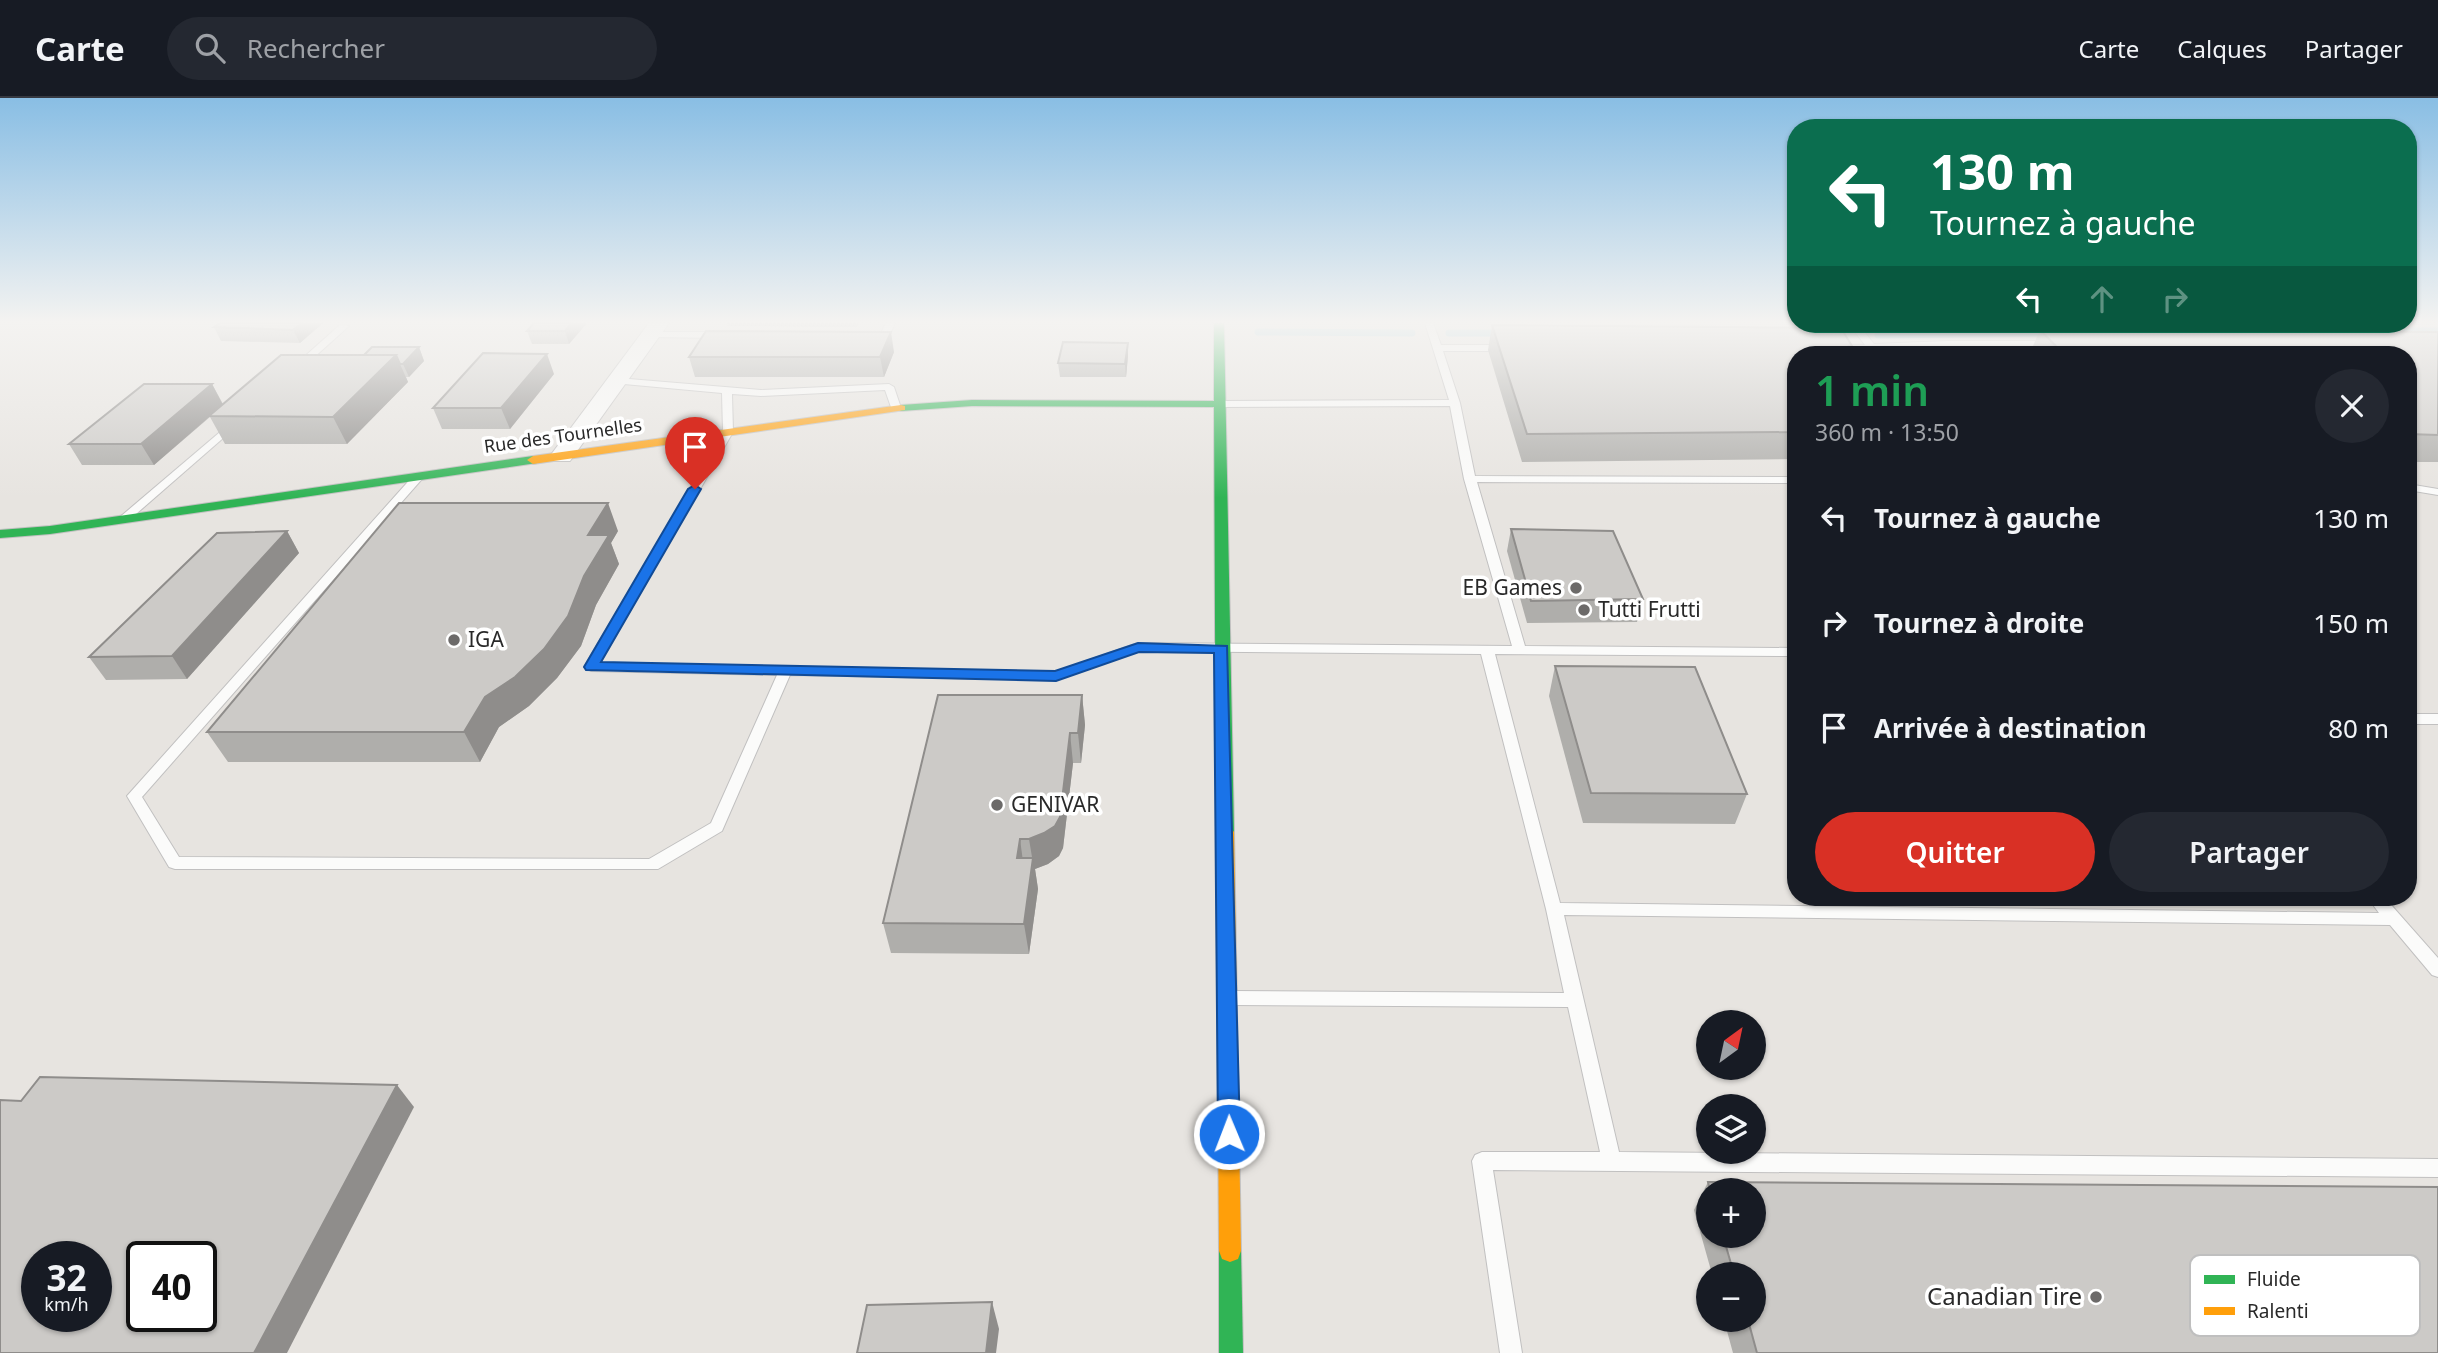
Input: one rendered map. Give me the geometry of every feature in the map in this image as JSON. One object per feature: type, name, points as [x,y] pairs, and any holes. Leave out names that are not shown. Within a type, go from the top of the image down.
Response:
[{"type":"street","points":[[562,456],[617,382]]},
{"type":"street","points":[[1218,382],[1231,1353]]},
{"type":"street","name":"Rue des Tournelles","points":[[0,534],[123,520],[896,408],[1035,402],[1218,404]]},
{"type":"lane","points":[[624,382],[761,393],[890,387],[896,408]]},
{"type":"lane","points":[[1448,382],[1471,479],[1520,650]]},
{"type":"lane","points":[[727,390],[728,432],[591,667],[1056,676],[1138,647],[1787,652]]},
{"type":"lane","points":[[1218,404],[1455,403]]},
{"type":"lane","points":[[123,520],[245,414]]},
{"type":"lane","points":[[418,477],[134,796],[176,863],[652,865],[717,827],[785,671]]},
{"type":"lane","points":[[1471,479],[1787,480]]},
{"type":"lane","points":[[2417,488],[2438,492]]},
{"type":"lane","points":[[1487,650],[1554,909],[1611,1161]]},
{"type":"lane","points":[[2417,719],[2438,719]]},
{"type":"lane","points":[[2381,906],[2438,970]]},
{"type":"lane","points":[[1554,909],[2392,919]]},
{"type":"lane","points":[[1227,998],[1575,1000]]},
{"type":"lane","points":[[1511,1353],[1482,1161],[2438,1168]]},
{"type":"building","points":[[250,382],[369,382],[333,417],[209,416]]},
{"type":"building","points":[[457,382],[524,382],[501,408],[433,408]]},
{"type":"building","points":[[1510,382],[1787,382],[1787,432],[1527,434]]},
{"type":"building","points":[[2417,382],[2438,382],[2438,435],[2417,434]]},
{"type":"building","points":[[144,384],[212,384],[141,444],[69,444]]},
{"type":"building","points":[[399,503],[608,503],[588,535],[609,535],[584,576],[568,616],[544,649],[515,677],[485,697],[464,732],[207,732]]},
{"type":"building","points":[[1511,529],[1613,531],[1643,599],[1531,601]]},
{"type":"building","points":[[287,531],[172,656],[89,657],[217,533]]},
{"type":"building","points":[[1555,666],[1695,667],[1747,794],[1591,793]]},
{"type":"building","name":"GENIVAR","points":[[938,695],[1082,695],[1078,733],[1070,733],[1060,817],[1055,826],[1044,833],[1029,839],[1020,839],[1017,858],[1033,858],[1024,924],[883,923]]},
{"type":"building","points":[[40,1077],[397,1085],[254,1353],[0,1353],[0,1100],[21,1101]]},
{"type":"building","name":"Canadian Tire","points":[[1766,1182],[2438,1187],[2438,1353],[1757,1353],[1751,1332],[1766,1332],[1766,1262],[1731,1262],[1726,1248],[1766,1248]]},
{"type":"building","points":[[992,1302],[986,1353],[857,1353],[867,1305]]},
{"type":"traffic: fast","points":[[1220,382],[1225,832]]},
{"type":"traffic: fast","points":[[901,408],[972,403],[1218,404]]},
{"type":"traffic: fast","points":[[0,534],[50,530],[533,460]]},
{"type":"traffic: fast","points":[[1230,1251],[1231,1353]]},
{"type":"traffic: slow","points":[[533,460],[901,408]]},
{"type":"traffic: slow","points":[[1225,832],[1230,1251]]},
{"type":"place","name":"EB Games","points":[[1576,588]]},
{"type":"place","name":"Tutti Frutti","points":[[1584,610]]},
{"type":"place","name":"IGA","points":[[454,640]]},
{"type":"place","name":"GENIVAR","points":[[997,805]]},
{"type":"place","name":"Canadian Tire","points":[[2096,1297]]},
{"type":"route","points":[[695,489],[591,667],[1056,676],[1138,647],[1221,649],[1229,1134]]}]
